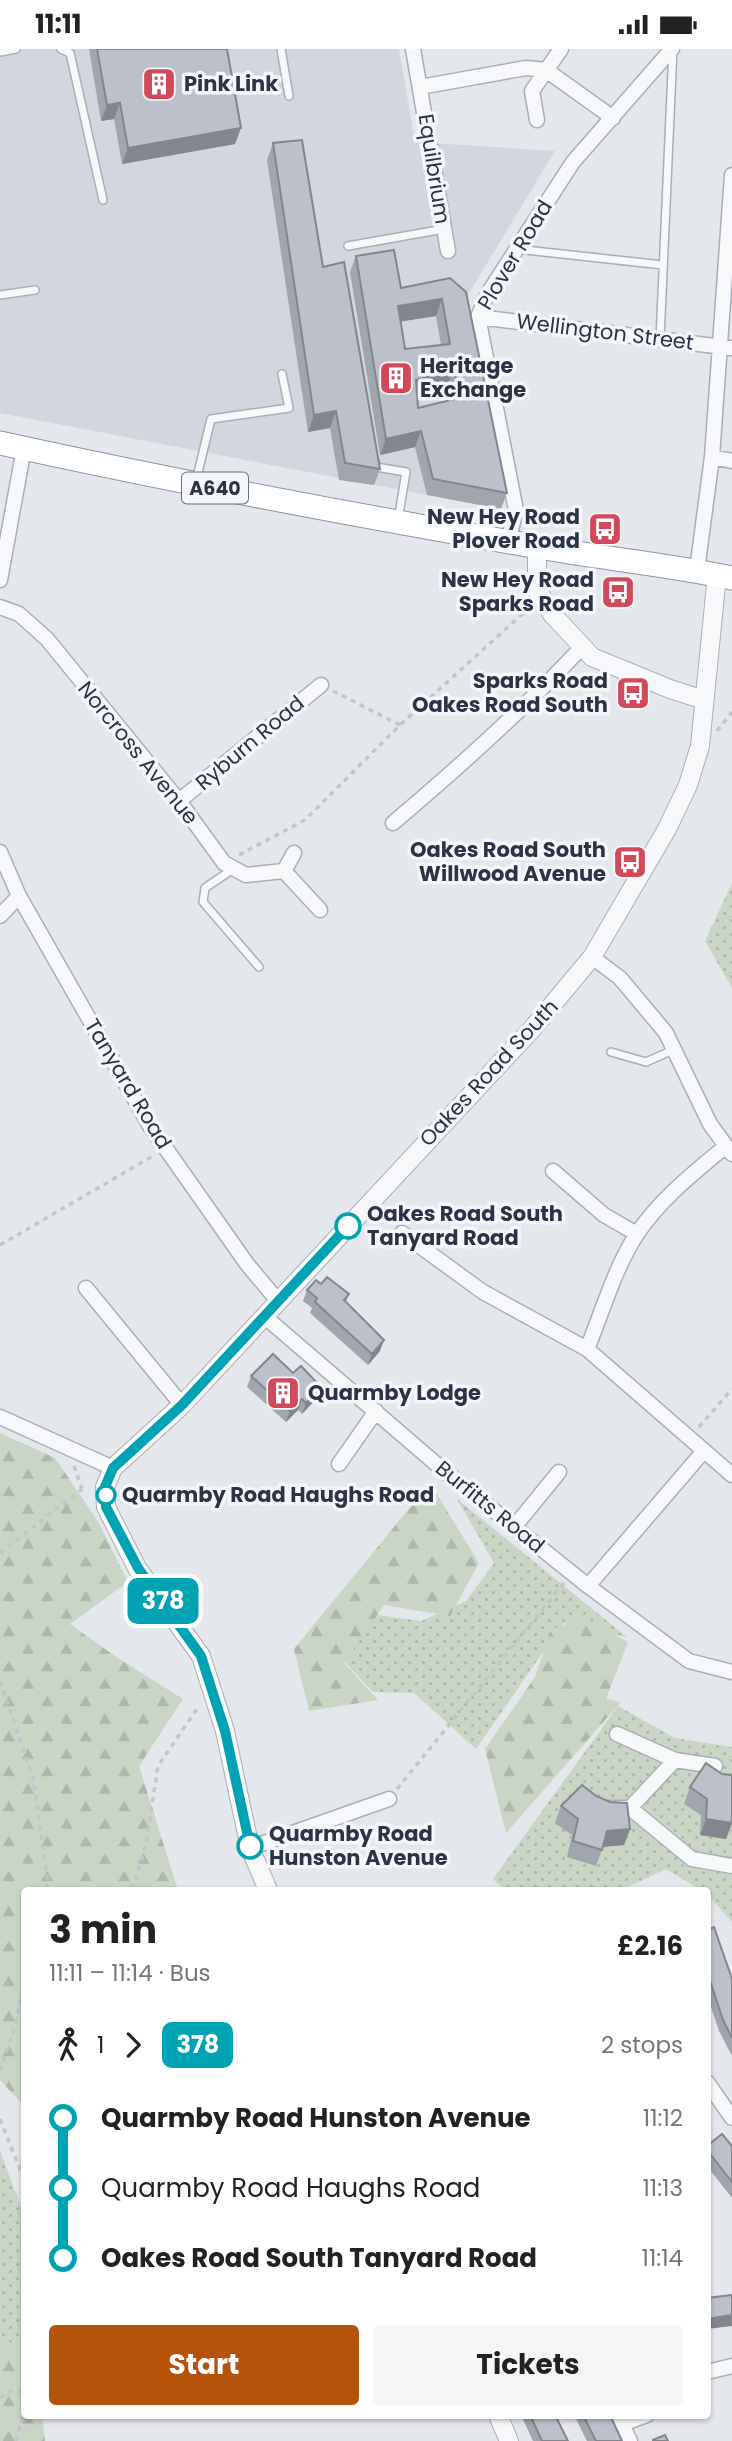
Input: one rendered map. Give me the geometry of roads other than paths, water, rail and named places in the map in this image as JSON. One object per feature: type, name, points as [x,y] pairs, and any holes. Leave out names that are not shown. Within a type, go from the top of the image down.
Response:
[{"type":"highway","name":"A640","points":[[0,443],[195,485],[537,547],[715,574]]},
{"type":"street","name":"Equilbrium","points":[[413,49],[448,251]]},
{"type":"street","points":[[537,120],[533,91],[561,49]]},
{"type":"street","name":"Plover Road","points":[[508,542],[516,510],[478,317],[486,295],[573,162],[673,49]]},
{"type":"street","name":"Equilbrium","points":[[420,87],[526,68],[546,70]]},
{"type":"street","points":[[546,70],[613,118]]},
{"type":"street","points":[[715,574],[712,457],[727,347],[732,175]]},
{"type":"street","name":"Wellington Street","points":[[478,317],[727,347]]},
{"type":"street","points":[[0,580],[24,448]]},
{"type":"street","points":[[712,457],[732,461]]},
{"type":"street","points":[[537,547],[537,589],[552,614],[592,657],[704,700]]},
{"type":"street","name":"Oakes Road South","points":[[250,1848],[225,1731],[201,1656],[138,1568],[106,1507],[105,1487],[113,1468],[182,1405],[532,1029],[592,957],[667,829],[688,785],[700,746],[715,574]]},
{"type":"street","name":"Norcross Avenue","points":[[0,607],[19,614],[47,639],[229,866]]},
{"type":"street","points":[[393,823],[500,728],[582,647]]},
{"type":"street","name":"Ryburn Road","points":[[179,801],[321,685]]},
{"type":"street","name":"Tanyard Road","points":[[0,852],[19,896],[143,1114],[247,1264],[278,1301]]},
{"type":"street","points":[[284,871],[295,853]]},
{"type":"street","points":[[229,866],[246,875],[284,871]]},
{"type":"street","points":[[284,871],[320,910]]},
{"type":"street","points":[[0,916],[19,896]]},
{"type":"street","points":[[587,1349],[637,1234],[677,1187],[729,1150],[710,1124],[666,1033],[620,978],[592,957]]},
{"type":"street","points":[[553,1171],[604,1215],[637,1234]]},
{"type":"street","points":[[402,1233],[483,1292],[587,1349],[732,1475]]},
{"type":"street","points":[[86,1288],[182,1405]]},
{"type":"street","name":"Burfitts Road","points":[[264,1316],[588,1586],[689,1661],[732,1672]]},
{"type":"street","points":[[339,1464],[376,1411]]},
{"type":"street","points":[[0,1416],[113,1468]]},
{"type":"street","points":[[588,1586],[703,1452]]},
{"type":"street","points":[[514,1527],[559,1472]]},
{"type":"street","points":[[617,1734],[675,1760],[715,1766]]},
{"type":"street","points":[[630,1808],[675,1760]]},
{"type":"street","points":[[267,1887],[250,1848],[389,1799]]},
{"type":"street","points":[[608,1808],[630,1808],[692,1859],[732,1867]]},
{"type":"street","points":[[711,2090],[732,2118]]},
{"type":"street","points":[[711,2371],[732,2366]]},
{"type":"street","points":[[500,2419],[509,2441]]},
{"type":"street","points":[[620,2420],[630,2441]]},
{"type":"lane","points":[[0,52],[16,49]]},
{"type":"lane","points":[[61,49],[70,53],[103,200]]},
{"type":"lane","points":[[281,49],[289,96]]},
{"type":"lane","points":[[660,339],[673,49]]},
{"type":"lane","points":[[348,246],[444,229]]},
{"type":"lane","points":[[515,249],[663,265]]},
{"type":"lane","points":[[0,295],[35,290]]},
{"type":"lane","points":[[195,485],[211,419],[289,408],[282,374]]},
{"type":"lane","points":[[374,453],[376,467],[406,472],[398,521]]},
{"type":"lane","points":[[229,866],[205,888],[203,902],[259,967]]},
{"type":"lane","points":[[611,1052],[646,1062],[674,1049]]},
{"type":"place","name":"Pink Link","points":[[159,84]]},
{"type":"place","name":"Heritage Exchange","points":[[396,378]]},
{"type":"place","name":"New Hey Road Plover Road","points":[[605,529]]},
{"type":"place","name":"New Hey Road Sparks Road","points":[[618,592]]},
{"type":"place","name":"Sparks Road Oakes Road South","points":[[633,693]]},
{"type":"place","name":"Oakes Road South Willwood Avenue","points":[[630,862]]},
{"type":"place","name":"Oakes Road South Tanyard Road","points":[[348,1226]]},
{"type":"place","name":"Quarmby Lodge","points":[[283,1393]]},
{"type":"place","name":"Quarmby Road Haughs Road","points":[[106,1495]]},
{"type":"place","name":"Quarmby Road Hunston Avenue","points":[[250,1846]]}]
